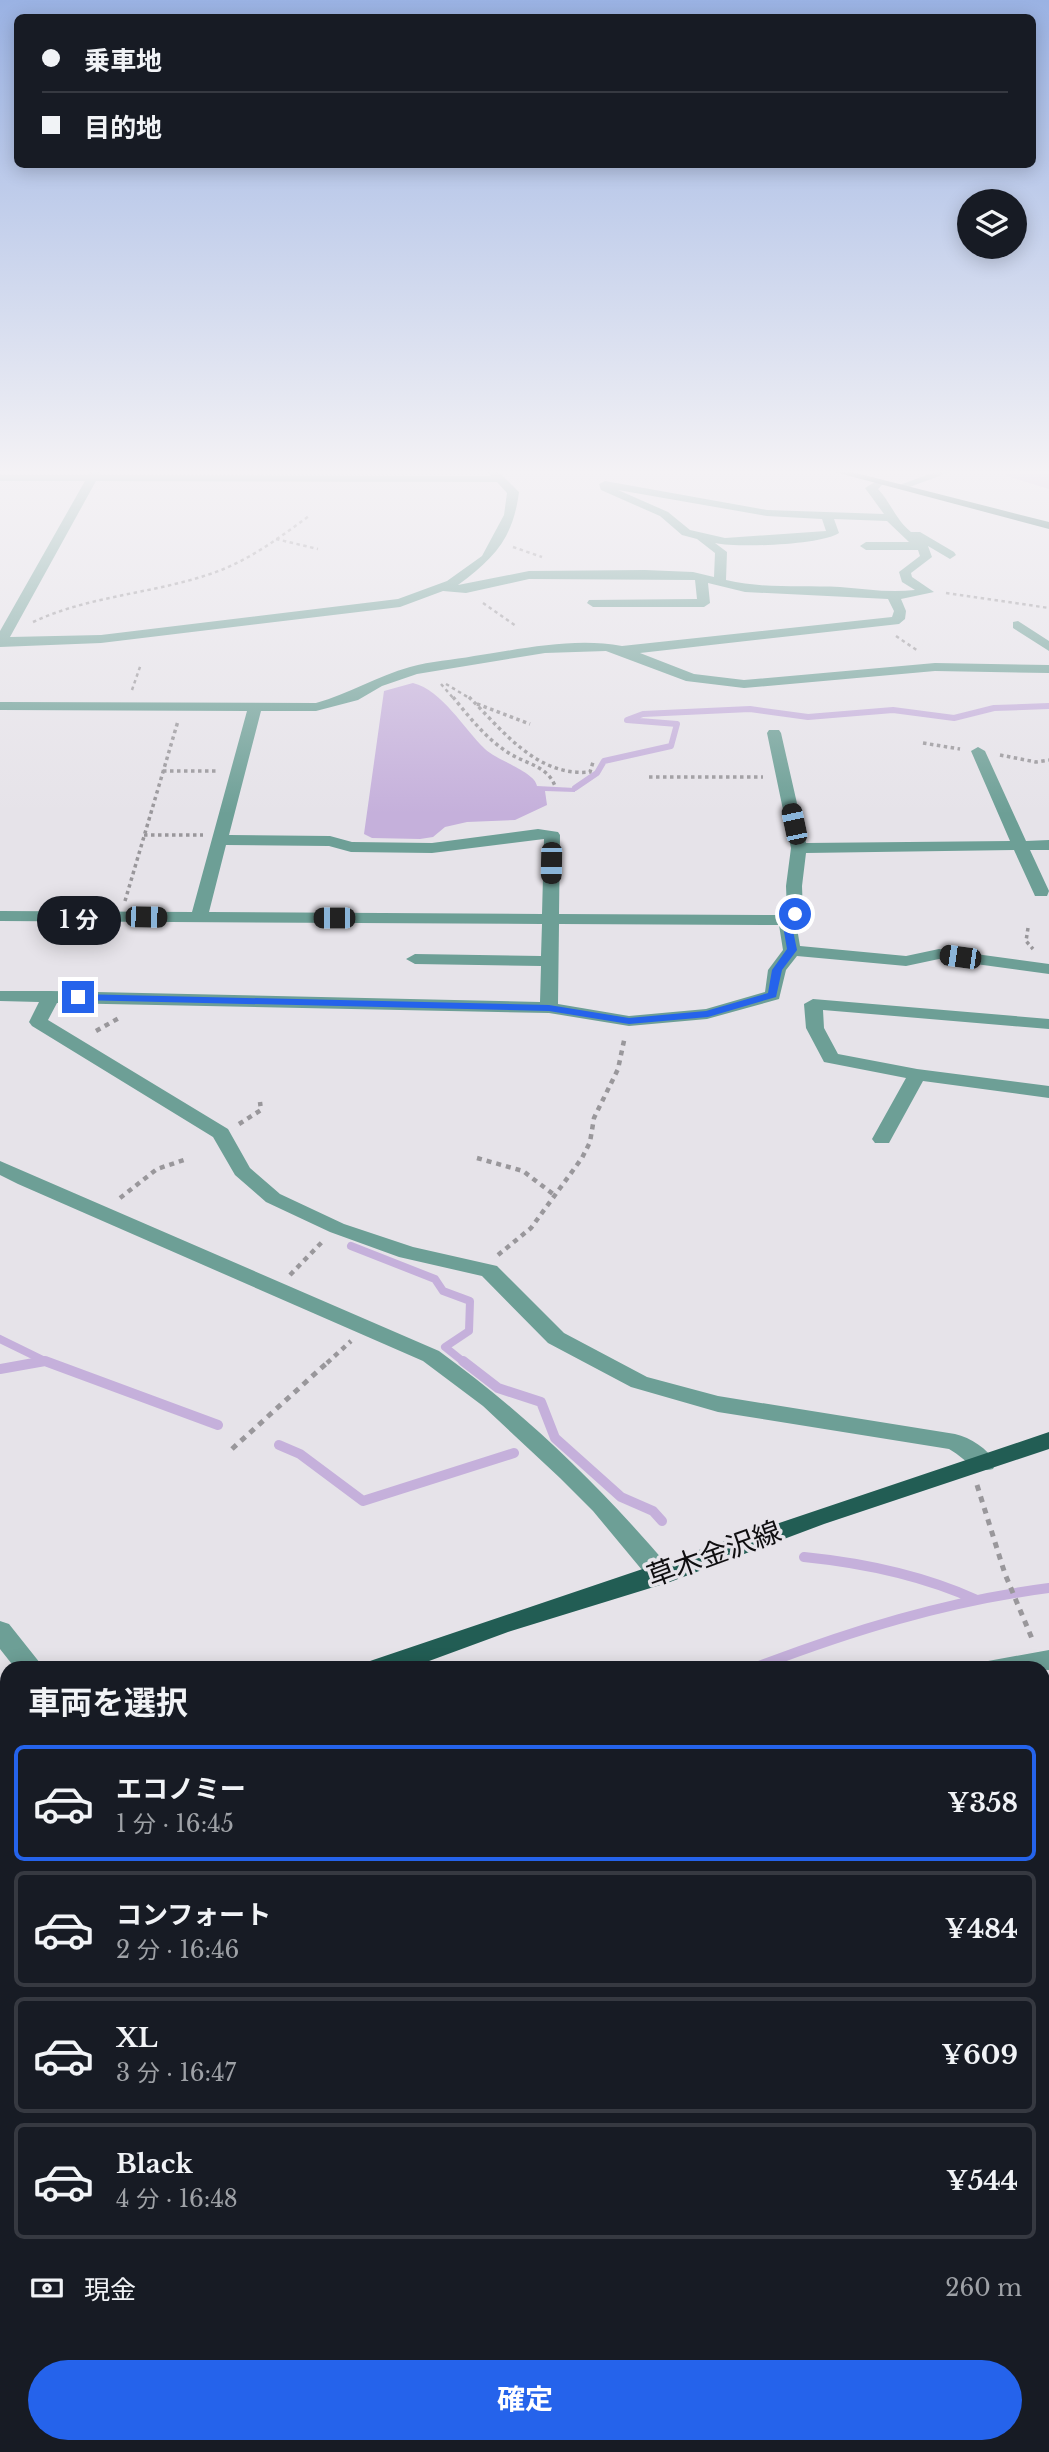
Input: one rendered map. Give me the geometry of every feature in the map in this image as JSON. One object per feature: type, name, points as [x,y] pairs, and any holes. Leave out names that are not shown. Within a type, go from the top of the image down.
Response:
[{"type":"main road","name":"草木金沢線","points":[[399,1661],[502,1624],[661,1575],[815,1518],[1049,1440]]},
{"type":"street","points":[[32,585],[2,640],[101,639],[359,610],[400,603],[448,585]]},
{"type":"street","points":[[444,588],[463,589],[480,585]]},
{"type":"street","points":[[659,585],[660,603]]},
{"type":"street","points":[[593,603],[704,603],[702,585]]},
{"type":"street","points":[[734,585],[810,593],[837,591],[893,596],[929,592]]},
{"type":"street","points":[[808,585],[810,593]]},
{"type":"street","points":[[917,585],[929,592]]},
{"type":"street","points":[[0,706],[316,707],[333,703],[407,673],[545,649],[589,647],[622,650],[738,640],[899,619],[893,596]]},
{"type":"street","points":[[1018,625],[1049,647]]},
{"type":"street","points":[[622,650],[691,678],[723,683],[762,684],[932,667],[1049,669]]},
{"type":"street","points":[[199,918],[256,708]]},
{"type":"street","points":[[0,916],[787,920],[795,914],[794,886],[799,848],[774,733]]},
{"type":"street","points":[[978,751],[1017,846],[1041,892]]},
{"type":"street","points":[[220,838],[330,841],[351,847],[432,848],[538,834],[552,835],[549,1008]]},
{"type":"street","points":[[799,848],[1049,845]]},
{"type":"street","points":[[0,996],[549,1008],[625,1020],[708,1014],[729,1005],[773,995],[777,970],[792,950],[787,920]]},
{"type":"street","points":[[792,950],[906,961],[939,954],[1049,969]]},
{"type":"street","points":[[415,959],[550,961]]},
{"type":"street","points":[[51,996],[38,1022],[221,1133],[242,1171],[273,1198],[337,1228],[407,1252],[489,1271],[556,1338],[639,1382],[718,1404],[955,1442],[970,1450],[974,1466]]},
{"type":"street","points":[[1049,1024],[813,1004],[816,1028],[831,1058],[917,1075],[1049,1092]]},
{"type":"street","points":[[882,1139],[917,1075]]},
{"type":"street","points":[[0,1167],[431,1356],[491,1401],[602,1505],[661,1575]]},
{"type":"street","points":[[0,1631],[25,1661]]},
{"type":"path","points":[[2,640],[56,611],[97,596],[151,585]]},
{"type":"path","points":[[463,589],[516,626]]},
{"type":"path","points":[[929,592],[1049,608]]},
{"type":"path","points":[[877,622],[918,651],[932,667]]},
{"type":"path","points":[[126,707],[141,664]]},
{"type":"path","points":[[407,673],[454,687],[477,704],[492,723],[524,753],[576,775],[590,772],[593,762]]},
{"type":"path","points":[[441,683],[491,738],[509,754],[547,772],[555,786]]},
{"type":"path","points":[[477,704],[530,724]]},
{"type":"path","points":[[120,917],[182,707]]},
{"type":"path","points":[[163,771],[239,771]]},
{"type":"path","points":[[649,777],[784,777]]},
{"type":"path","points":[[144,835],[220,838]]},
{"type":"path","points":[[489,1271],[509,1243],[531,1228],[590,1142],[594,1118],[618,1069],[625,1042],[625,1020]]},
{"type":"path","points":[[221,1133],[254,1116],[261,1110],[260,1102]]},
{"type":"path","points":[[477,1158],[523,1171],[553,1194]]},
{"type":"path","points":[[101,1213],[157,1169],[184,1160]]},
{"type":"path","points":[[278,1288],[337,1228]]},
{"type":"path","points":[[232,1449],[367,1327]]},
{"type":"path","points":[[974,1466],[1005,1574],[1045,1661]]},
{"type":"shaded area","points":[[413,683],[434,693],[485,749],[523,771],[537,786],[575,788],[575,792],[545,791],[547,805],[515,820],[467,822],[445,827],[433,837],[372,838],[364,834],[384,691]]},
{"type":"waterway","points":[[575,788],[597,773],[604,761],[671,746],[677,724],[627,720],[643,714],[750,709],[808,717],[893,710],[954,718],[994,708],[1049,706]]},
{"type":"waterway","points":[[351,1246],[435,1279],[443,1291],[470,1301],[469,1331],[445,1347],[465,1363]]},
{"type":"waterway","points":[[0,1339],[45,1361]]},
{"type":"waterway","points":[[0,1369],[45,1361]]},
{"type":"waterway","points":[[36,1363],[45,1361]]},
{"type":"waterway","points":[[45,1361],[49,1363]]},
{"type":"waterway","points":[[45,1361],[218,1425]]},
{"type":"waterway","points":[[463,1361],[498,1388],[541,1402],[555,1438],[621,1497],[653,1511],[662,1521]]},
{"type":"waterway","points":[[279,1445],[300,1454],[363,1501],[514,1453]]},
{"type":"waterway","points":[[804,1557],[892,1571],[977,1600]]},
{"type":"waterway","points":[[773,1661],[936,1609],[1049,1588]]},
{"type":"route","points":[[78,997],[549,1008],[629,1021],[708,1014],[729,1005],[773,995],[777,970],[792,950],[787,920],[795,914]]}]
